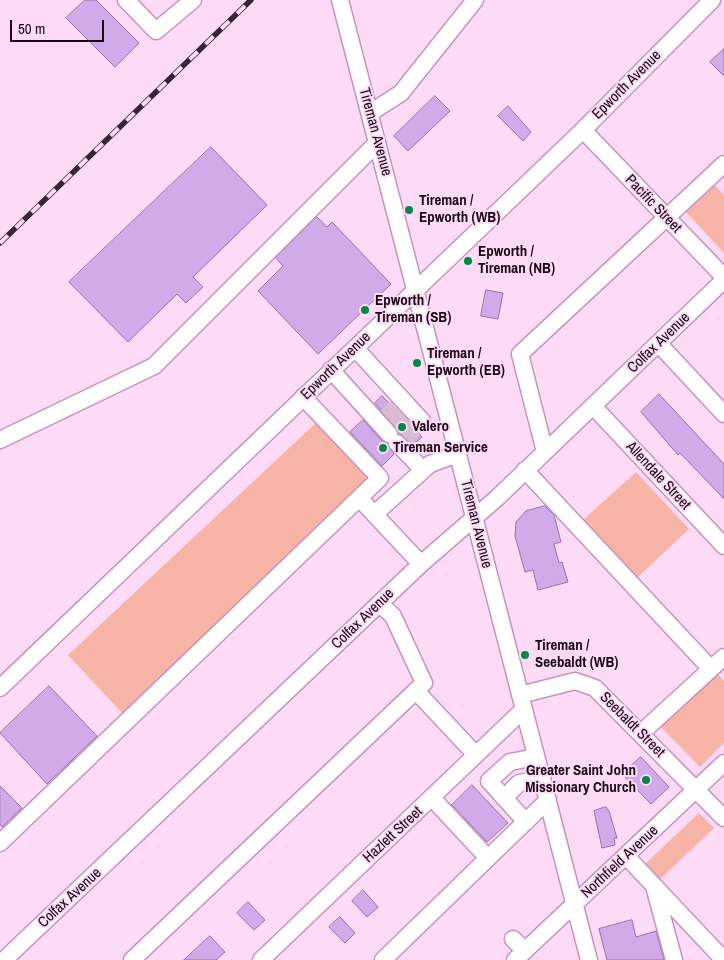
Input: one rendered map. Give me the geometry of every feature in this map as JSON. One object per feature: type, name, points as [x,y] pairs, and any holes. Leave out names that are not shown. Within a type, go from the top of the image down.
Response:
[{"type":"street","points":[[126,0],[156,31],[193,0]]},
{"type":"street","name":"Tireman Avenue","points":[[340,0],[590,960]]},
{"type":"street","points":[[370,113],[401,93],[474,0]]},
{"type":"street","name":"Epworth Avenue","points":[[0,688],[582,130],[712,0]]},
{"type":"street","name":"Pacific Street","points":[[582,130],[724,279]]},
{"type":"street","points":[[0,440],[154,366],[377,143]]},
{"type":"street","points":[[545,452],[520,354],[724,164]]},
{"type":"street","name":"Colfax Avenue","points":[[4,960],[421,564],[526,470],[724,279]]},
{"type":"street","points":[[658,343],[724,414]]},
{"type":"street","points":[[355,348],[422,470]]},
{"type":"street","points":[[332,370],[396,420],[447,414]]},
{"type":"street","points":[[0,843],[380,478],[303,397]]},
{"type":"street","name":"Allendale Street","points":[[593,406],[724,546]]},
{"type":"street","points":[[379,510],[430,464],[458,454]]},
{"type":"street","points":[[526,470],[711,669]]},
{"type":"street","points":[[360,499],[421,564]]},
{"type":"street","points":[[132,960],[424,683],[393,616],[380,604]]},
{"type":"street","points":[[641,733],[724,657]]},
{"type":"street","name":"Seebaldt Street","points":[[522,702],[575,681],[595,688],[724,818]]},
{"type":"street","points":[[416,691],[476,754]]},
{"type":"street","name":"Hazlett Street","points":[[261,960],[432,798],[476,754],[522,702]]},
{"type":"street","points":[[526,822],[489,781],[510,762],[536,757]]},
{"type":"street","name":"Northfield Avenue","points":[[520,956],[724,763]]},
{"type":"street","points":[[504,798],[519,783],[542,779]]},
{"type":"street","points":[[432,798],[488,858]]},
{"type":"street","points":[[383,960],[548,800]]},
{"type":"street","points":[[626,856],[724,960]]},
{"type":"street","points":[[654,886],[674,960]]},
{"type":"street","points":[[513,939],[520,956]]},
{"type":"shaded area","points":[[713,183],[724,195],[724,253],[684,210]]},
{"type":"shaded area","points":[[319,420],[374,478],[125,716],[68,655]]},
{"type":"shaded area","points":[[636,472],[689,529],[636,579],[582,521]]},
{"type":"shaded area","points":[[715,671],[724,681],[724,743],[700,767],[658,724]]},
{"type":"shaded area","points":[[699,813],[714,828],[658,881],[644,865]]},
{"type":"building","points":[[85,0],[96,0],[139,43],[115,67],[66,18]]},
{"type":"building","points":[[724,49],[724,76],[710,62]]},
{"type":"building","points":[[435,96],[450,111],[408,151],[394,136]]},
{"type":"building","points":[[508,106],[531,132],[523,141],[498,116]]},
{"type":"building","points":[[211,147],[267,205],[193,277],[203,287],[186,303],[177,294],[128,342],[69,282]]},
{"type":"building","points":[[317,217],[327,227],[332,222],[391,284],[318,354],[258,291],[283,266],[276,258]]},
{"type":"building","points":[[486,290],[503,293],[498,319],[481,316]]},
{"type":"building","points":[[659,394],[724,464],[724,499],[680,453],[678,455],[641,412]]},
{"type":"building","points":[[382,396],[422,437],[413,445],[399,433],[375,403]]},
{"type":"building","points":[[363,420],[387,444],[394,454],[382,466],[350,432]]},
{"type":"building","points":[[545,506],[554,515],[561,542],[554,544],[559,563],[562,562],[568,582],[538,590],[533,570],[525,572],[515,536],[516,522],[526,511]]},
{"type":"building","points":[[49,686],[97,736],[47,784],[0,733]]},
{"type":"building","name":"Greater Saint John Missionary Church","points":[[641,757],[669,787],[651,804],[622,774]]},
{"type":"building","points":[[472,785],[508,823],[487,842],[452,805]]},
{"type":"building","points":[[0,786],[22,808],[2,827],[0,824]]},
{"type":"building","points":[[606,807],[617,838],[614,838],[615,845],[602,848],[594,811]]},
{"type":"building","points":[[363,890],[378,907],[367,917],[352,901]]},
{"type":"building","points":[[248,902],[265,920],[254,930],[237,913]]},
{"type":"building","points":[[340,917],[355,933],[345,943],[329,927]]},
{"type":"building","points":[[632,920],[636,937],[656,931],[664,960],[607,960],[599,929]]},
{"type":"building","points":[[210,936],[225,952],[216,960],[184,960]]},
{"type":"tunnel","points":[[385,417],[396,407]]},
{"type":"tunnel","points":[[394,428],[405,417]]},
{"type":"tunnel","points":[[405,438],[415,428]]},
{"type":"railway","points":[[0,243],[251,0]]},
{"type":"place","name":"Tireman / Epworth (WB)","points":[[409,210]]},
{"type":"place","name":"Epworth / Tireman (NB)","points":[[468,261]]},
{"type":"place","name":"Epworth / Tireman (SB)","points":[[365,310]]},
{"type":"place","name":"Tireman / Epworth (EB)","points":[[417,363]]},
{"type":"place","name":"Valero","points":[[402,427]]},
{"type":"place","name":"Tireman Service","points":[[383,448]]},
{"type":"place","name":"Tireman / Seebaldt (WB)","points":[[525,655]]},
{"type":"place","name":"Greater Saint John Missionary Church","points":[[646,780]]}]
